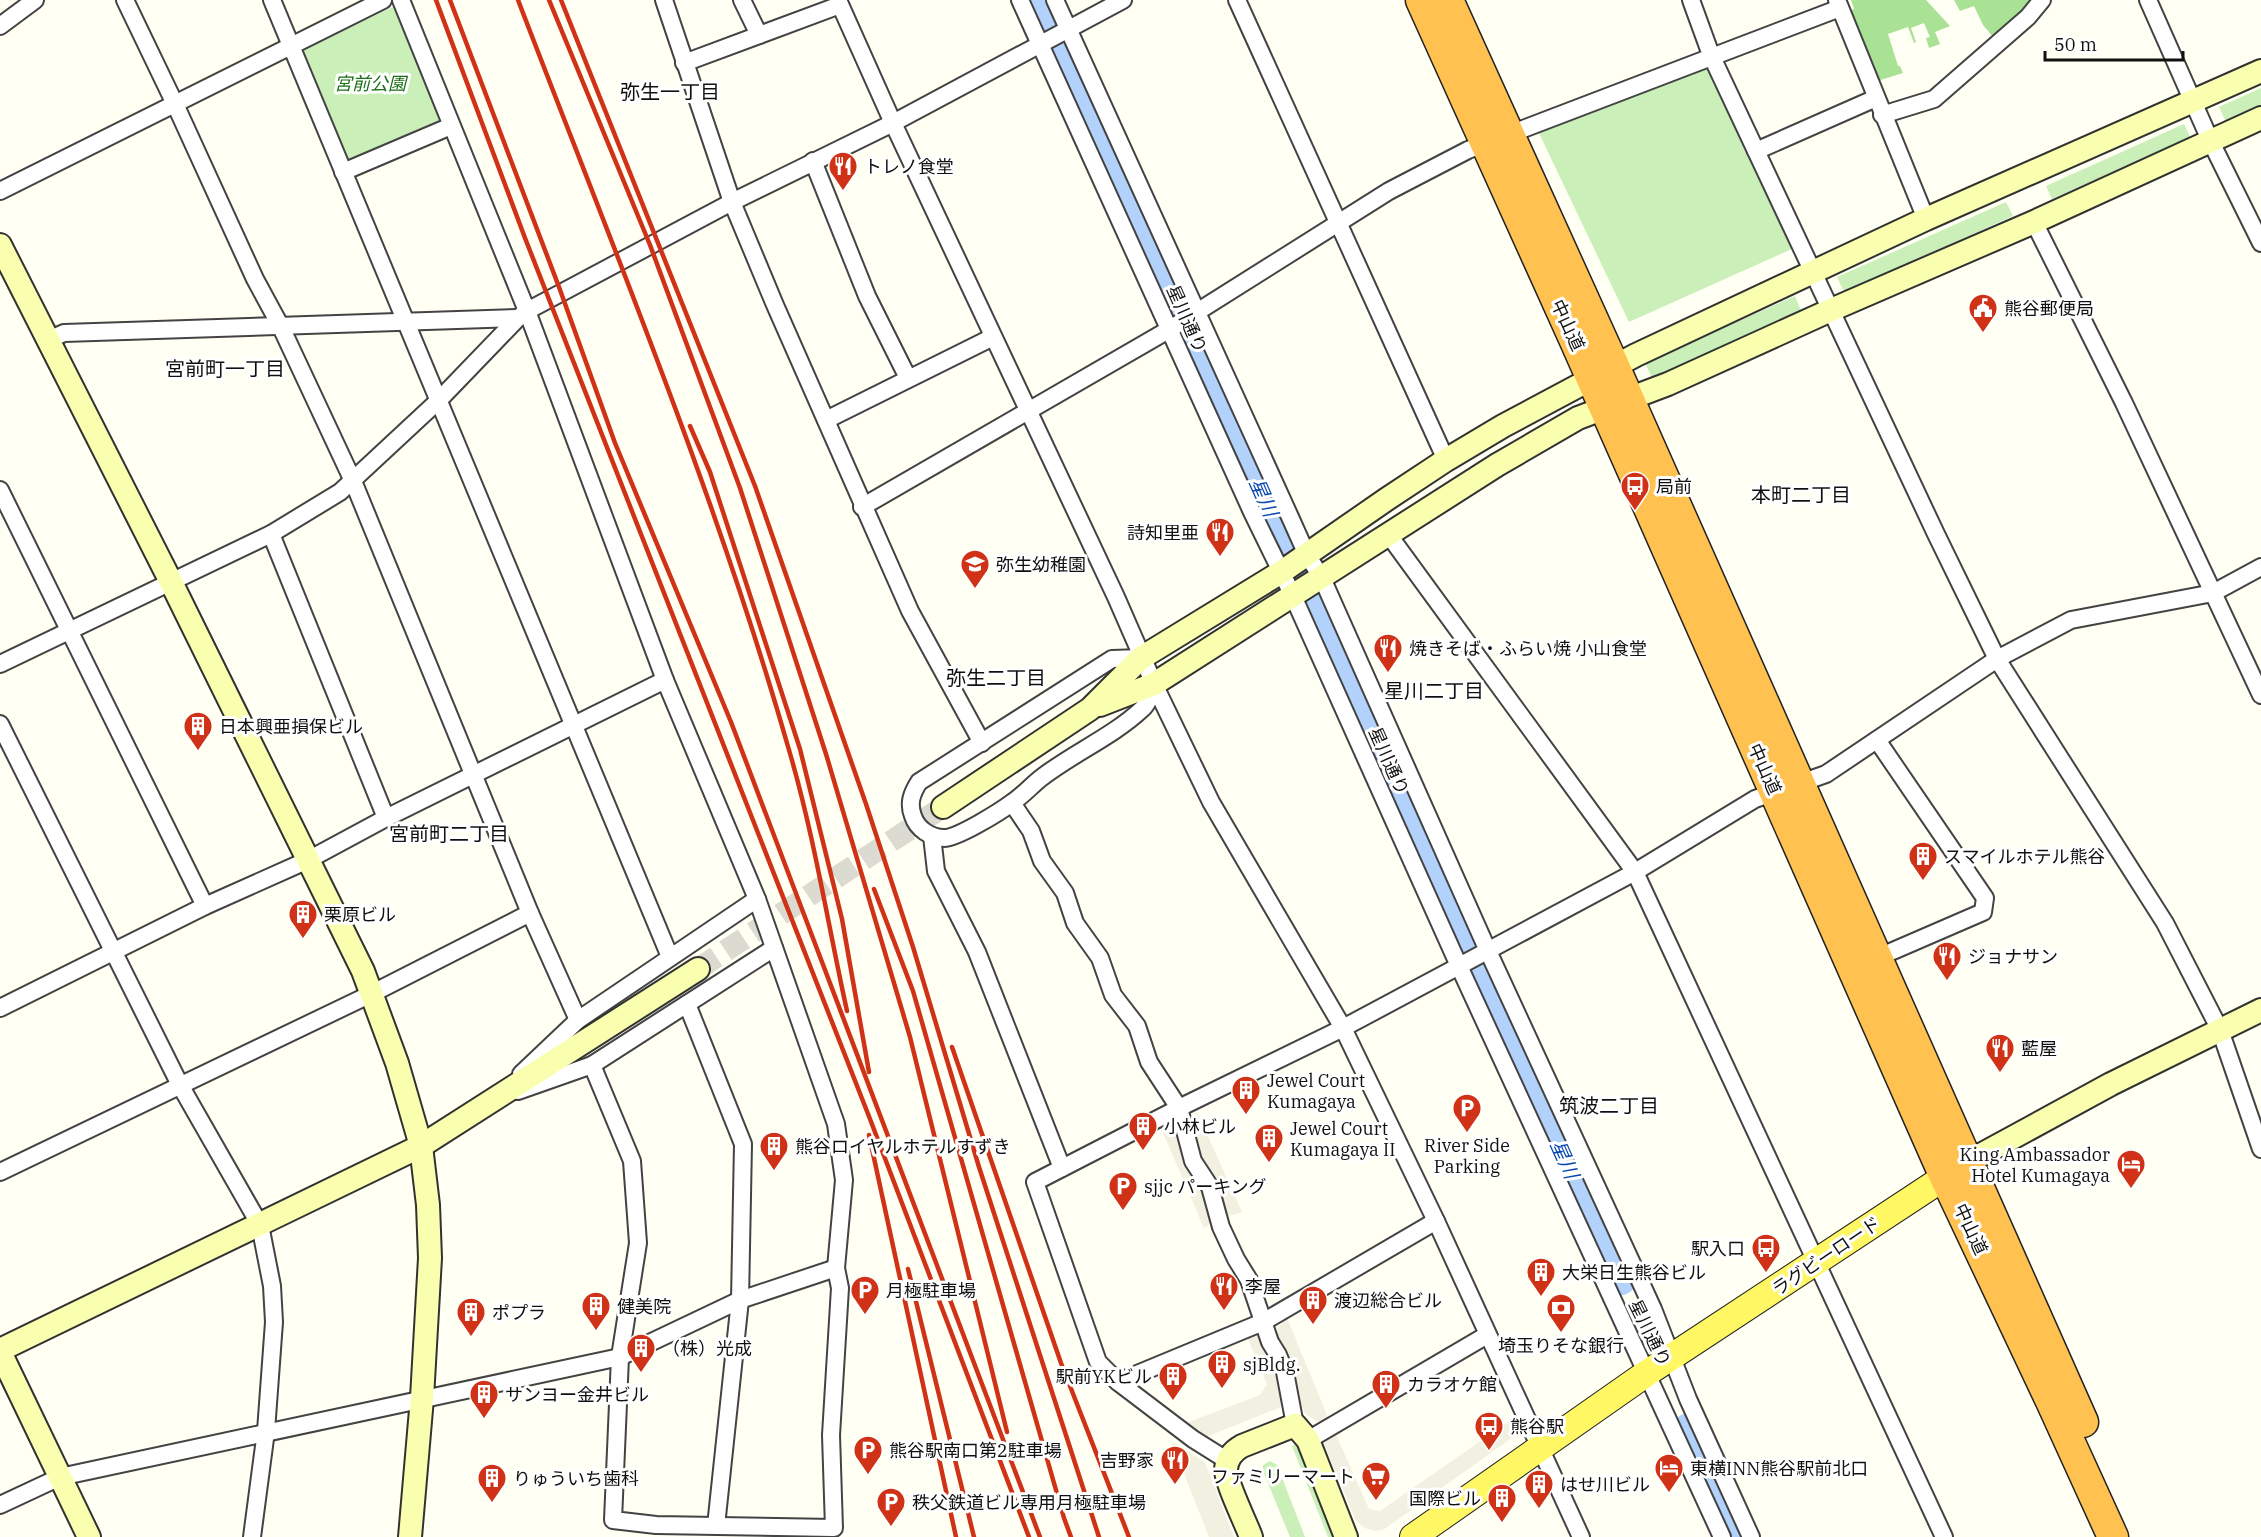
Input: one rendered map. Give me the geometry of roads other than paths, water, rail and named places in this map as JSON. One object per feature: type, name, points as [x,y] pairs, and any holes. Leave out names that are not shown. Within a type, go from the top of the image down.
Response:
[{"type":"highway","name":"中山道","points":[[1421,0],[1496,137],[1603,371],[1957,1169],[2134,1537]]},
{"type":"highway","name":"中山道","points":[[1448,0],[1496,137]]},
{"type":"highway","name":"中山道","points":[[1957,1169],[2056,1412],[2113,1537]]},
{"type":"main road","name":"ラグビーロード","points":[[1413,1537],[1647,1373],[1957,1169]]},
{"type":"street","points":[[0,26],[35,0]]},
{"type":"street","points":[[125,0],[176,104],[255,279],[281,327],[353,481],[530,913],[578,1020]]},
{"type":"street","points":[[272,0],[670,957]]},
{"type":"street","points":[[0,191],[383,0]]},
{"type":"street","points":[[401,0],[665,680],[757,899],[836,1124],[844,1180],[836,1268],[840,1288],[831,1436],[834,1528],[716,1526],[655,1531],[613,1520],[620,1357],[638,1243],[632,1161],[592,1065]]},
{"type":"street","points":[[664,0],[732,202],[862,507],[910,611],[982,743]]},
{"type":"street","points":[[742,0],[759,35]]},
{"type":"street","name":"星川通り","points":[[1020,0],[1252,512],[1293,596],[1459,966],[1722,1537]]},
{"type":"street","name":"星川通り","points":[[1055,0],[1307,555],[1322,578],[1488,951],[1653,1309],[1688,1399],[1751,1537]]},
{"type":"street","points":[[0,664],[170,580],[271,534],[340,492],[439,400],[523,314],[813,160],[893,123],[1123,0]]},
{"type":"street","points":[[1237,0],[1446,460]]},
{"type":"street","points":[[1691,0],[1712,55],[1756,151],[1997,659],[2165,923],[2220,1030],[2261,1149]]},
{"type":"street","points":[[1882,115],[1934,99],[2028,17],[2042,0]]},
{"type":"street","points":[[684,63],[839,2],[893,123],[1116,597],[1141,658],[1211,802],[1343,1028],[1436,1221],[1581,1537]]},
{"type":"street","points":[[862,507],[1196,314],[1389,191],[1496,137],[1712,55],[1838,4],[1926,219]]},
{"type":"street","points":[[2155,4],[2210,140],[2261,243]]},
{"type":"street","points":[[943,807],[1090,709],[1141,658],[1281,572],[1446,460],[1603,371],[1926,219],[2261,71]]},
{"type":"street","points":[[1756,151],[1876,98]]},
{"type":"street","points":[[1090,709],[1154,684],[1553,430],[1578,418],[1668,384],[2034,222],[2261,118]]},
{"type":"street","points":[[343,172],[451,126]]},
{"type":"street","points":[[813,160],[867,296],[908,378]]},
{"type":"street","points":[[2034,222],[2124,403],[2261,695]]},
{"type":"street","points":[[0,245],[170,580],[363,971],[397,1064],[421,1146],[428,1205],[430,1258],[422,1398],[410,1537]]},
{"type":"street","points":[[48,340],[64,333],[281,327],[523,314]]},
{"type":"street","points":[[826,420],[993,337]]},
{"type":"street","points":[[0,490],[205,906]]},
{"type":"street","points":[[271,534],[386,818]]},
{"type":"street","points":[[1388,534],[1635,872],[1944,1537]]},
{"type":"street","points":[[1228,1461],[1192,1439],[1118,1382],[1098,1362],[1035,1182],[1343,1028],[1488,951],[1635,872],[1755,799],[1826,774],[1997,659],[2071,620],[2213,593],[2261,567]]},
{"type":"street","points":[[1141,658],[1112,659],[919,782],[911,801],[915,821],[922,830],[932,836],[944,838],[956,836],[1012,803],[1041,778],[1119,728],[1145,706],[1154,684]]},
{"type":"street","points":[[0,1008],[205,906],[308,861],[386,818],[665,680]]},
{"type":"street","points":[[0,724],[180,1085],[260,1225],[272,1286],[274,1322],[266,1431],[252,1537]]},
{"type":"street","points":[[1865,963],[1983,912],[1985,898],[1877,740]]},
{"type":"street","points":[[1012,803],[1031,831],[1042,861],[1065,893],[1075,923],[1100,958],[1113,995],[1137,1026],[1149,1062],[1179,1108],[1193,1161],[1210,1187],[1221,1227],[1249,1280],[1263,1322],[1285,1372],[1302,1432],[1346,1537]]},
{"type":"street","points":[[932,836],[936,871],[977,952],[1062,1168]]},
{"type":"street","points":[[492,1101],[578,1020],[757,899]]},
{"type":"street","points":[[0,1172],[371,994],[530,913]]},
{"type":"street","points":[[492,1101],[592,1065],[774,948]]},
{"type":"street","points":[[90,1537],[0,1351],[421,1146],[698,969]]},
{"type":"street","points":[[687,1004],[743,1144],[740,1300],[716,1526]]},
{"type":"street","name":"ラグビーロード","points":[[1957,1169],[2102,1089],[2261,1010]]},
{"type":"street","points":[[1118,1382],[1263,1322],[1436,1221]]},
{"type":"street","points":[[0,1505],[60,1477],[266,1431],[620,1357],[740,1300],[836,1268]]},
{"type":"street","points":[[1251,1537],[1226,1474],[1228,1461],[1236,1450],[1242,1446],[1302,1432],[1487,1335]]},
{"type":"waterway","name":"星川","points":[[1038,0],[1048,21]]},
{"type":"waterway","name":"星川","points":[[1061,51],[1467,943]]},
{"type":"waterway","name":"星川","points":[[1481,973],[1620,1279]]},
{"type":"waterway","name":"星川","points":[[1688,1430],[1737,1537]]},
{"type":"tunnel","points":[[698,969],[943,807]]},
{"type":"railway","points":[[436,0],[525,238],[870,1119],[1029,1537]]},
{"type":"railway","points":[[450,0],[559,287],[615,443],[731,722],[1040,1537]]},
{"type":"railway","points":[[518,0],[662,372],[760,654],[798,782],[847,1011]]},
{"type":"railway","points":[[549,0],[650,245],[740,488],[826,754],[910,1037],[1007,1432]]},
{"type":"railway","points":[[561,0],[755,486],[866,804],[913,947],[979,1167],[1099,1537]]},
{"type":"railway","points":[[690,426],[710,472],[800,749],[842,919],[869,1072]]},
{"type":"railway","points":[[874,889],[913,991],[1071,1537]]},
{"type":"railway","points":[[952,1047],[1061,1363],[1129,1537]]},
{"type":"railway","points":[[869,1135],[956,1537]]},
{"type":"railway","points":[[908,1269],[974,1537]]},
{"type":"place","name":"トレノ食堂","points":[[843,192]]},
{"type":"place","name":"熊谷郵便局","points":[[1983,334]]},
{"type":"place","name":"局前","points":[[1635,512]]},
{"type":"place","name":"詩知里亜","points":[[1220,558]]},
{"type":"place","name":"弥生幼稚園","points":[[975,590]]},
{"type":"place","name":"焼きそば・ふらい焼 小山食堂","points":[[1388,674]]},
{"type":"place","name":"日本興亜損保ビル","points":[[198,752]]},
{"type":"place","name":"スマイルホテル熊谷","points":[[1923,882]]},
{"type":"place","name":"栗原ビル","points":[[303,940]]},
{"type":"place","name":"ジョナサン","points":[[1947,982]]},
{"type":"place","name":"藍屋","points":[[2000,1074]]},
{"type":"place","name":"Jewel Court Kumagaya","points":[[1246,1116]]},
{"type":"place","name":"River Side Parking","points":[[1467,1134]]},
{"type":"place","name":"小林ビル","points":[[1143,1152]]},
{"type":"place","name":"Jewel Court Kumagaya II","points":[[1269,1164]]},
{"type":"place","name":"熊谷ロイヤルホテルすずき","points":[[774,1172]]},
{"type":"place","name":"King Ambassador Hotel Kumagaya","points":[[2131,1190]]},
{"type":"place","name":"sjjc パーキング","points":[[1123,1212]]},
{"type":"place","name":"駅入口","points":[[1766,1274]]},
{"type":"place","name":"大栄日生熊谷ビル","points":[[1541,1298]]},
{"type":"place","name":"李屋","points":[[1224,1312]]},
{"type":"place","name":"月極駐車場","points":[[865,1316]]},
{"type":"place","name":"渡辺総合ビル","points":[[1313,1326]]},
{"type":"place","name":"健美院","points":[[596,1332]]},
{"type":"place","name":"埼玉りそな銀行","points":[[1561,1334]]},
{"type":"place","name":"ポプラ","points":[[471,1338]]},
{"type":"place","name":"（株）光成","points":[[641,1374]]},
{"type":"place","name":"sjBldg.","points":[[1222,1390]]},
{"type":"place","name":"駅前YKビル","points":[[1173,1402]]},
{"type":"place","name":"カラオケ館","points":[[1386,1410]]},
{"type":"place","name":"サンヨー金井ビル","points":[[484,1420]]},
{"type":"place","name":"熊谷駅","points":[[1489,1452]]},
{"type":"place","name":"熊谷駅南口第2駐車場","points":[[868,1476]]},
{"type":"place","name":"吉野家","points":[[1175,1486]]},
{"type":"place","name":"東横INN熊谷駅前北口","points":[[1669,1494]]},
{"type":"place","name":"ファミリーマート","points":[[1376,1502]]},
{"type":"place","name":"りゅういち歯科","points":[[492,1504]]},
{"type":"place","name":"はせ川ビル","points":[[1539,1510]]},
{"type":"place","name":"国際ビル","points":[[1502,1524]]},
{"type":"place","name":"秩父鉄道ビル専用月極駐車場","points":[[891,1528]]},
{"type":"district","name":"弥生一丁目","points":[[670,91]]},
{"type":"district","name":"宮前町一丁目","points":[[225,368]]},
{"type":"district","name":"本町二丁目","points":[[1801,494]]},
{"type":"district","name":"弥生二丁目","points":[[996,677]]},
{"type":"district","name":"星川二丁目","points":[[1434,690]]},
{"type":"district","name":"宮前町二丁目","points":[[449,833]]},
{"type":"district","name":"筑波二丁目","points":[[1609,1105]]},
{"type":"park label","name":"宮前公園","points":[[370,83]]}]
